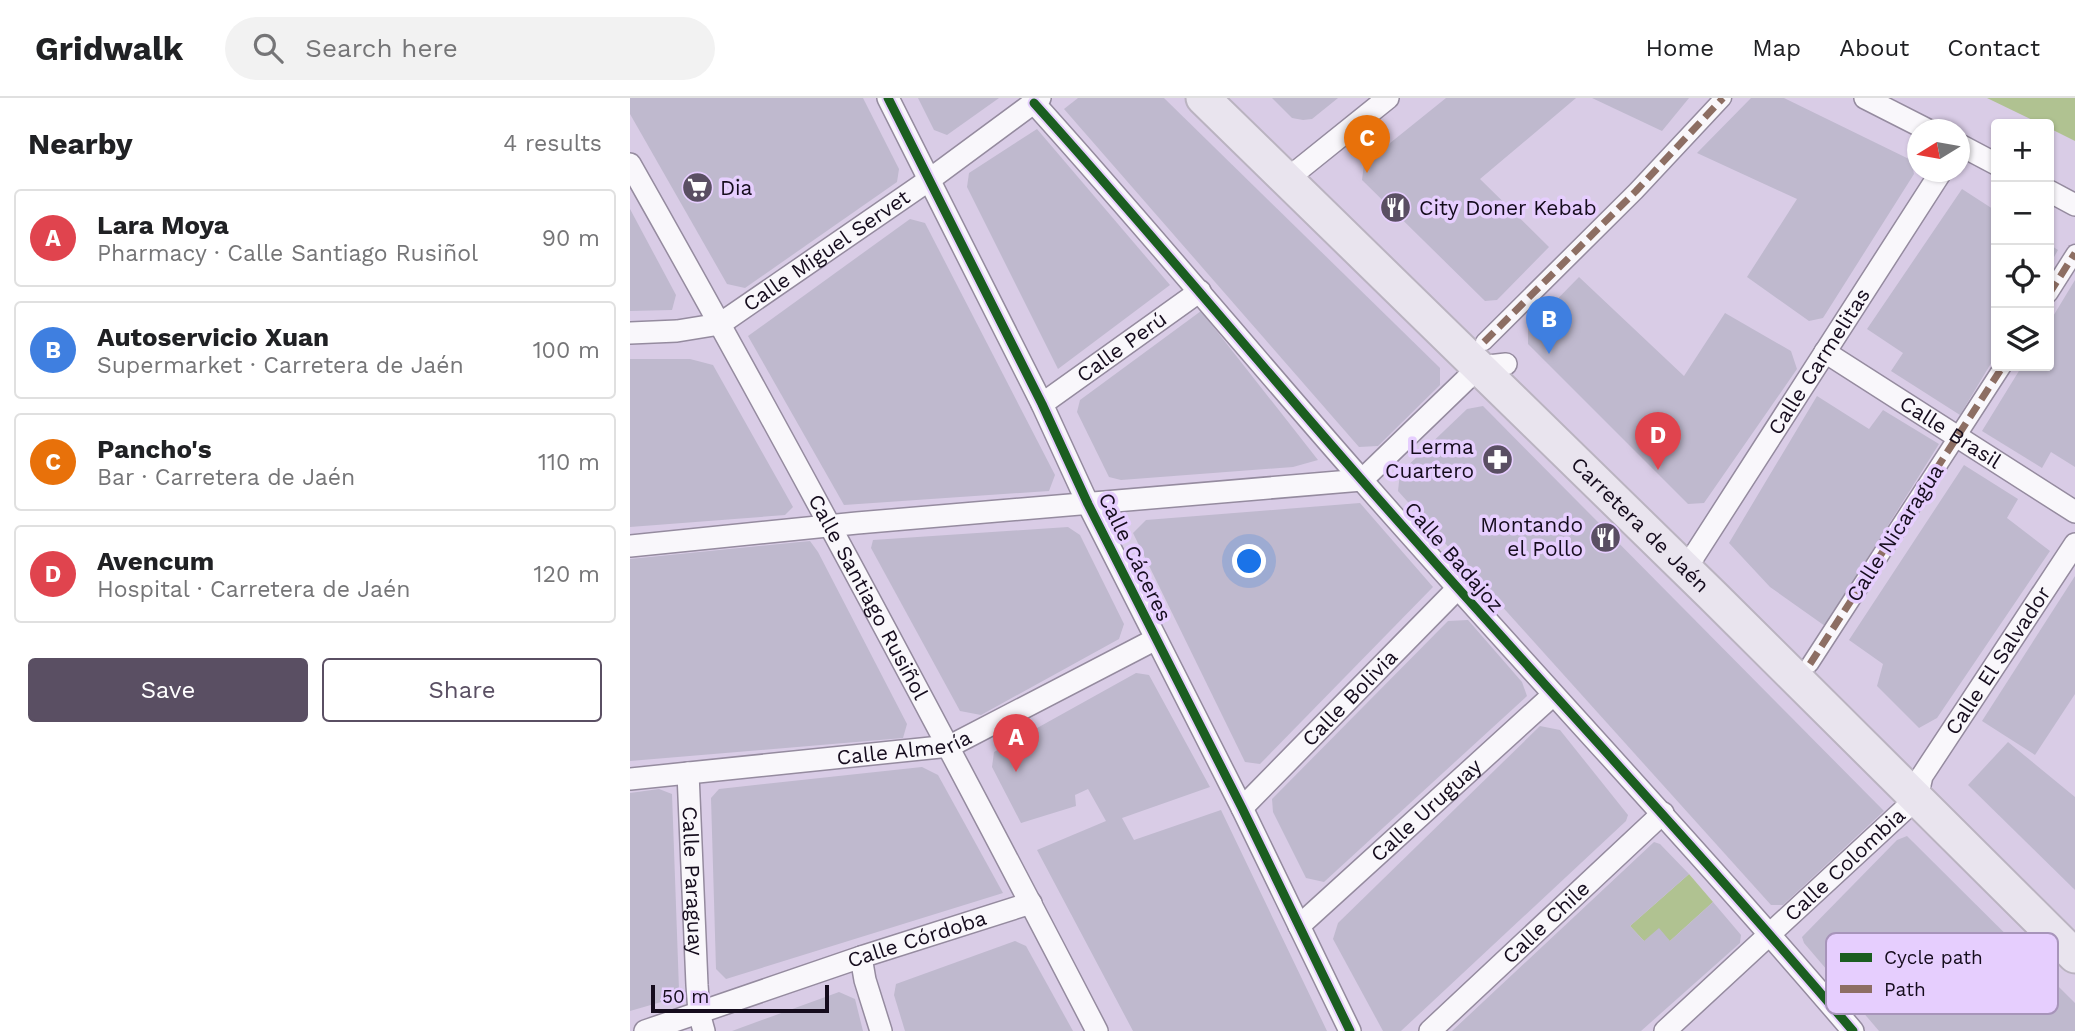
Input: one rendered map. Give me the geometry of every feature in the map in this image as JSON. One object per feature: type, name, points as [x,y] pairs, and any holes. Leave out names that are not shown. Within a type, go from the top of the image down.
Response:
[{"type":"main road","name":"Carretera de Jaén","points":[[1203,98],[1294,173],[1490,358],[1919,787],[2075,926]]},
{"type":"main road","name":"Carretera de Jaén","points":[[1236,98],[1294,173]]},
{"type":"main road","name":"Carretera de Jaén","points":[[1691,561],[1810,664],[2054,933]]},
{"type":"main road","name":"Carretera de Jaén","points":[[2058,938],[2075,956]]},
{"type":"street","name":"Calle Cáceres","points":[[888,98],[1042,404],[1088,504],[1350,1031]]},
{"type":"street","points":[[1294,173],[1388,98]]},
{"type":"street","points":[[630,545],[1362,480],[1490,358],[1636,191],[1723,98]]},
{"type":"street","points":[[1866,98],[1907,119]]},
{"type":"street","name":"Calle Miguel Servet","points":[[630,333],[677,331],[720,324],[929,180],[1037,100]]},
{"type":"street","name":"Calle Badajoz","points":[[1037,100],[1362,480],[1771,934],[1826,999]]},
{"type":"street","points":[[1970,151],[1991,161]]},
{"type":"street","name":"Calle Santiago Rusiñol","points":[[630,164],[950,746],[1097,1031]]},
{"type":"street","name":"Calle Carmelitas","points":[[1691,561],[1935,182]]},
{"type":"street","points":[[2054,194],[2075,205]]},
{"type":"street","points":[[2054,286],[2075,253]]},
{"type":"street","name":"Calle Perú","points":[[1042,404],[1200,291]]},
{"type":"street","name":"Calle Brasil","points":[[1825,352],[2075,512]]},
{"type":"street","name":"Calle Nicaragua","points":[[1810,664],[2000,371]]},
{"type":"street","name":"Calle El Salvador","points":[[1919,787],[2075,544]]},
{"type":"street","name":"Calle Bolivia","points":[[1241,808],[1458,588]]},
{"type":"street","name":"Calle Almería","points":[[630,779],[950,746],[1156,639]]},
{"type":"street","name":"Calle Uruguay","points":[[1298,926],[1553,695]]},
{"type":"street","name":"Calle Paraguay","points":[[688,773],[702,1022]]},
{"type":"street","name":"Calle Colombia","points":[[1665,1031],[1771,934],[1919,787]]},
{"type":"street","name":"Calle Chile","points":[[1430,1031],[1662,813]]},
{"type":"street","name":"Calle Córdoba","points":[[645,1031],[702,1022],[861,957],[1031,903]]},
{"type":"street","points":[[861,957],[865,981],[881,1031]]},
{"type":"street","name":"Calle Badajoz","points":[[1839,1014],[1853,1031]]},
{"type":"green space","points":[[1987,98],[2075,98],[2075,141],[2054,130],[2054,119],[2031,119]]},
{"type":"green space","points":[[1689,874],[1713,902],[1670,941],[1644,941],[1630,926]]},
{"type":"building","points":[[630,98],[863,98],[899,169],[897,182],[745,288],[727,284],[630,114]]},
{"type":"building","points":[[918,98],[999,98],[947,135],[934,130]]},
{"type":"building","points":[[1078,98],[1164,98],[1440,368],[1440,385],[1378,446],[1359,447],[1064,109]]},
{"type":"building","points":[[1272,98],[1338,98],[1312,119],[1303,120],[1292,118]]},
{"type":"building","points":[[1446,98],[1576,98],[1480,179],[1549,247],[1497,300],[1485,301],[1362,180],[1364,164]]},
{"type":"building","points":[[1592,98],[1689,98],[1662,131]]},
{"type":"building","points":[[1751,98],[1784,98],[1907,158],[1909,182],[1823,318],[1809,321],[1747,277],[1797,199],[1697,153]]},
{"type":"building","points":[[1037,129],[1170,285],[1058,369],[967,187],[969,173]]},
{"type":"building","points":[[1962,189],[1991,208],[1991,363],[1960,415],[1891,371],[1903,353],[1867,329]]},
{"type":"building","points":[[630,209],[676,295],[672,310],[630,311]]},
{"type":"building","points":[[910,219],[925,223],[1055,475],[1049,491],[844,505],[748,336]]},
{"type":"building","points":[[1579,277],[1684,376],[1725,313],[1791,351],[1797,369],[1704,503],[1688,504],[1528,344],[1528,329]]},
{"type":"building","points":[[2075,280],[2075,467],[2051,452],[2042,468],[1982,431],[2019,371],[2054,371],[2054,315]]},
{"type":"building","points":[[1201,311],[1318,460],[1293,467],[1121,480],[1109,477],[1077,412],[1080,400]]},
{"type":"building","points":[[630,359],[690,359],[713,365],[793,507],[785,515],[630,527]]},
{"type":"building","points":[[1817,396],[1869,429],[1883,410],[1939,444],[1825,626],[1770,587],[1729,543]]},
{"type":"building","points":[[1483,406],[1884,811],[1783,905],[1771,905],[1398,491],[1400,473],[1467,409]]},
{"type":"building","points":[[1964,465],[2018,499],[2007,518],[2050,551],[1937,718],[1919,728],[1877,686],[1883,664],[1849,640]]},
{"type":"building","points":[[1360,503],[1433,587],[1260,764],[1245,762],[1133,533],[1146,520]]},
{"type":"building","points":[[1068,527],[1080,535],[1124,624],[1119,639],[981,715],[960,711],[871,548],[873,540]]},
{"type":"building","points":[[810,541],[907,724],[903,738],[630,761],[630,559]]},
{"type":"building","points":[[2075,576],[2075,694],[2035,755],[1982,721]]},
{"type":"building","points":[[1468,620],[1522,682],[1527,696],[1324,882],[1306,878],[1273,812],[1272,799],[1448,621]]},
{"type":"building","points":[[1136,673],[1149,675],[1210,787],[1122,818],[1134,840],[1221,810],[1327,1031],[1133,1031],[1037,850],[1106,821],[1088,789],[1075,795],[1076,806],[1021,823],[992,767],[994,752]]},
{"type":"building","points":[[1540,726],[1560,730],[1628,815],[1626,821],[1401,1031],[1383,1031],[1333,939],[1338,923]]},
{"type":"building","points":[[2008,742],[2075,797],[2075,890],[1968,785]]},
{"type":"building","points":[[922,767],[938,775],[1003,893],[726,979],[716,969],[711,798],[719,789]]},
{"type":"building","points":[[659,789],[672,794],[679,990],[668,1000],[630,1011],[630,793]]},
{"type":"building","points":[[1907,836],[2005,933],[1826,933],[1826,969],[1802,937],[1897,840]]},
{"type":"building","points":[[1654,842],[1660,844],[1689,874],[1630,926],[1644,941],[1659,928],[1670,941],[1713,902],[1741,935],[1740,943],[1641,1031],[1452,1031]]},
{"type":"building","points":[[1015,941],[1026,946],[1073,1031],[905,1031],[894,995],[896,984]]},
{"type":"building","points":[[2058,986],[2075,1003],[2075,1031],[1879,1031],[1865,1014],[2058,1014]]},
{"type":"building","points":[[839,992],[855,999],[863,1031],[732,1031]]},
{"type":"marked path","points":[[1484,342],[1636,191],[1723,98]]},
{"type":"marked path","points":[[2054,286],[2075,253]]},
{"type":"marked path","points":[[1810,664],[2000,371]]},
{"type":"cycle path","points":[[888,98],[1042,404],[1088,504],[1242,808],[1350,1031]]},
{"type":"cycle path","points":[[1034,103],[1360,478],[1826,1000]]},
{"type":"cycle path","points":[[1838,1014],[1853,1031]]},
{"type":"place","name":"Pancho's","points":[[1367,173]]},
{"type":"place","name":"Dia","points":[[697,188]]},
{"type":"place","name":"City Doner Kebab","points":[[1396,208]]},
{"type":"place","name":"Autoservicio Xuan","points":[[1549,354]]},
{"type":"place","name":"Lerma Cuartero","points":[[1497,459]]},
{"type":"place","name":"Avencum","points":[[1658,470]]},
{"type":"place","name":"Montando el Pollo","points":[[1606,537]]},
{"type":"place","name":"Lara Moya","points":[[1016,772]]}]
